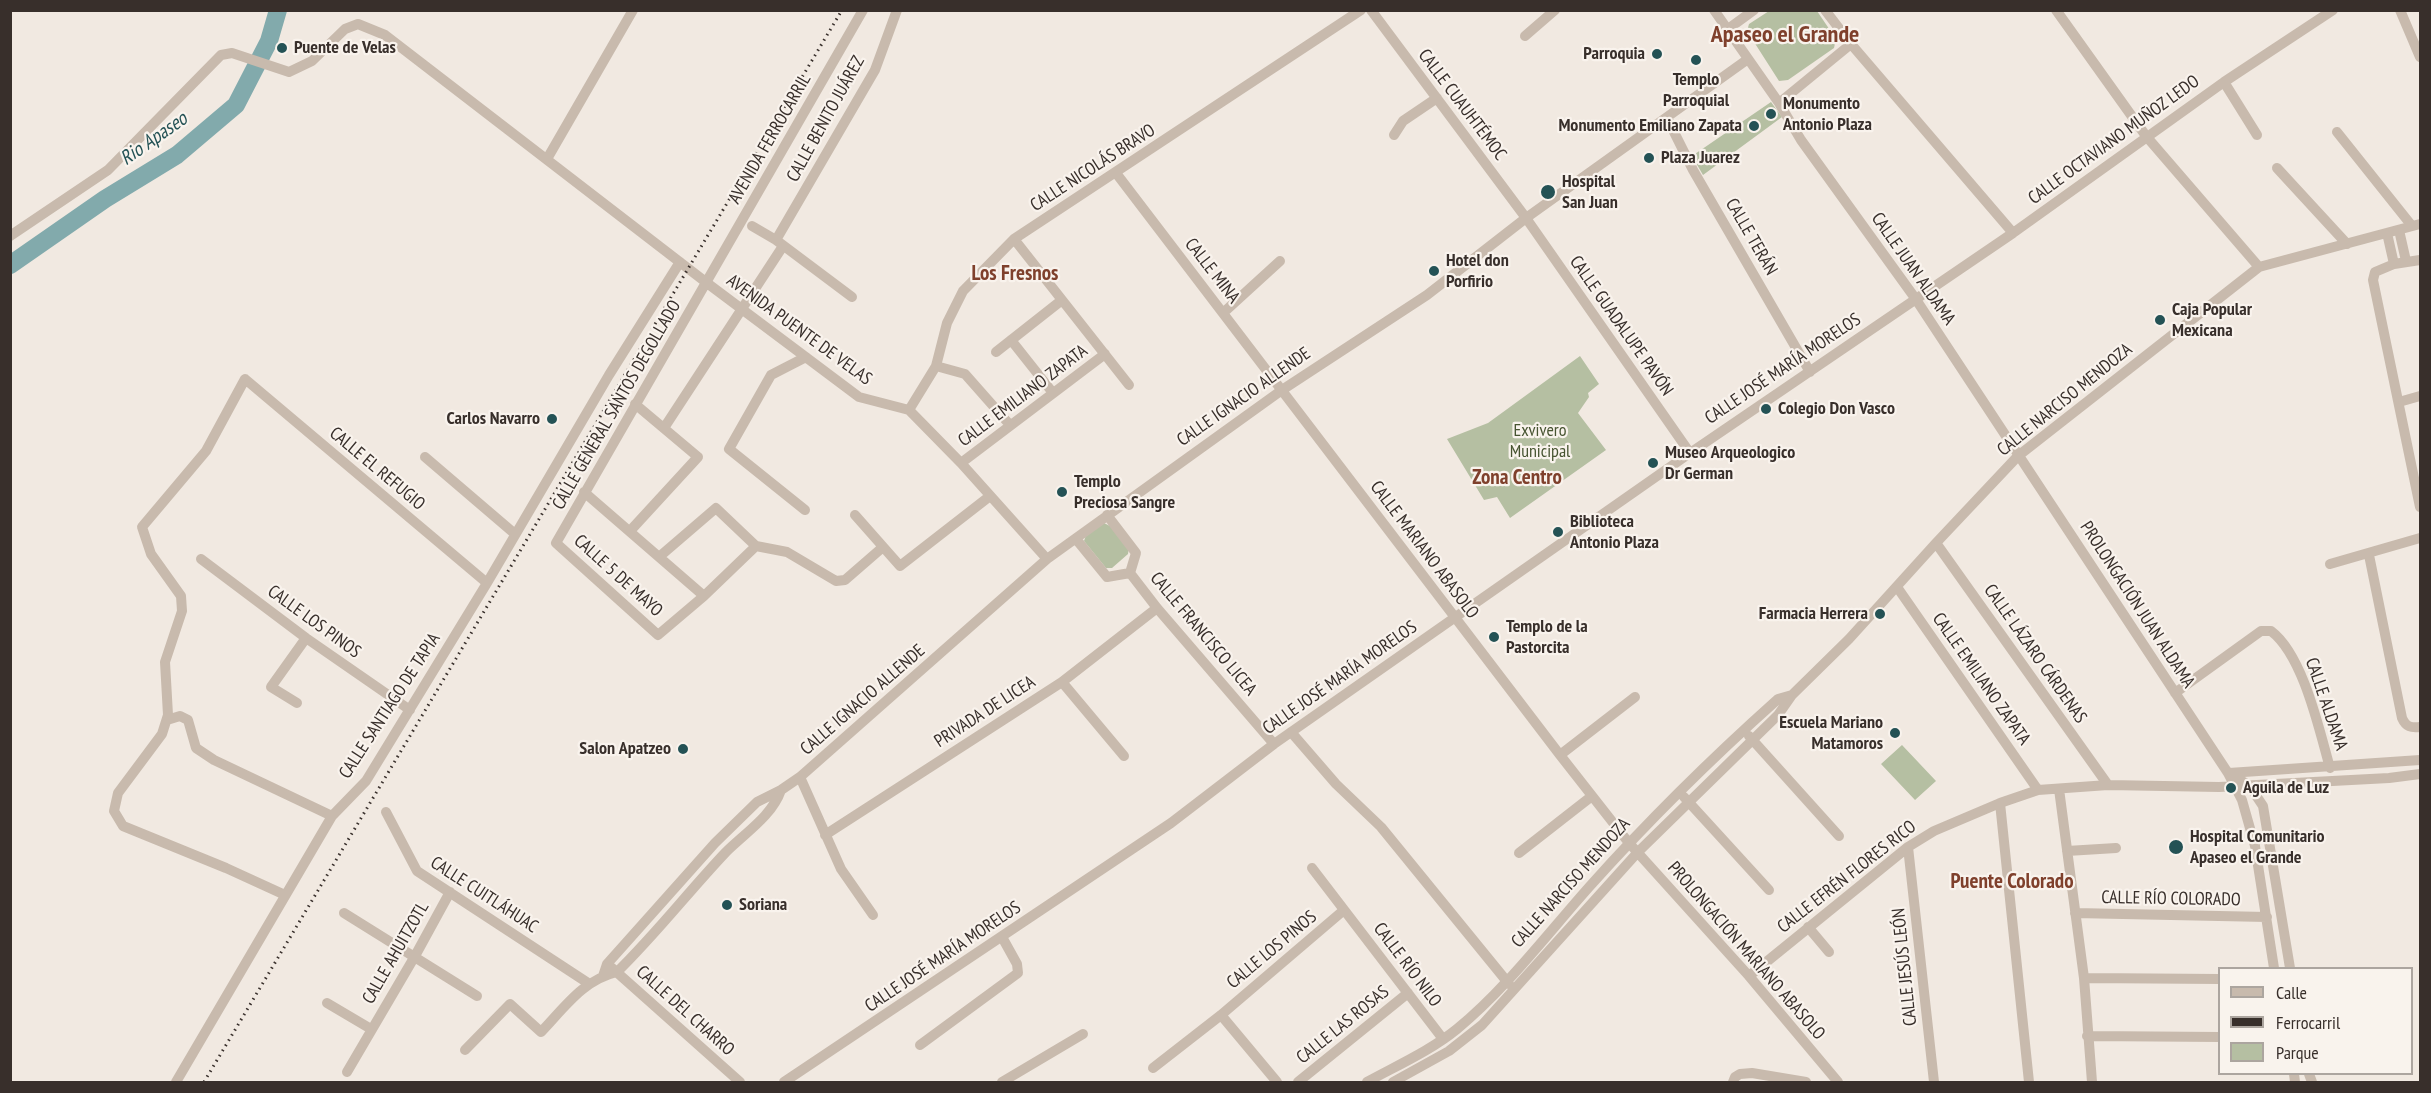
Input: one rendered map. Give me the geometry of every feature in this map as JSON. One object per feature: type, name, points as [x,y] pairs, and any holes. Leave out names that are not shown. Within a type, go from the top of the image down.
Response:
[{"type":"street","points":[[547,159],[633,10]]},
{"type":"street","name":"AVENIDA FERROCARRIL","points":[[707,283],[862,10]]},
{"type":"street","name":"CALLE BENITO JUÁREZ","points":[[664,428],[741,309],[779,243],[875,70],[897,10]]},
{"type":"street","name":"CALLE NICOLÁS BRAVO","points":[[909,410],[936,366],[947,323],[963,291],[1014,239],[1361,10]]},
{"type":"street","name":"CALLE CUAUHTÉMOC","points":[[1371,10],[1526,219]]},
{"type":"street","points":[[1525,36],[1555,10]]},
{"type":"street","name":"CALLE JUAN ALDAMA","points":[[1714,10],[1779,102],[1801,140],[1915,298],[2018,456]]},
{"type":"street","points":[[1728,29],[1754,10]]},
{"type":"street","points":[[2056,10],[2146,136],[2259,267]]},
{"type":"street","points":[[2400,10],[2421,57]]},
{"type":"street","name":"CALLE OCTAVIANO MUÑOZ LEDO","points":[[1915,298],[2013,233],[2146,136],[2330,11]]},
{"type":"street","points":[[1830,12],[1851,44],[2013,233]]},
{"type":"street","name":"AVENIDA PUENTE DE VELAS","points":[[10,236],[108,171],[221,55],[232,53],[289,72],[312,61],[345,29],[358,24],[386,35],[707,283],[859,397],[909,410]]},
{"type":"street","points":[[1779,102],[1851,44]]},
{"type":"street","name":"CALLE IGNACIO ALLENDE","points":[[603,976],[607,964],[757,802],[800,777],[1047,559],[1282,390],[1427,295],[1526,219],[1748,59]]},
{"type":"street","points":[[2224,82],[2257,135]]},
{"type":"street","points":[[1394,135],[1403,121],[1437,98]]},
{"type":"street","name":"CALLE TERÁN","points":[[1667,118],[1693,170],[1810,372]]},
{"type":"street","points":[[2337,132],[2416,225]]},
{"type":"street","points":[[2277,168],[2346,244]]},
{"type":"street","name":"CALLE MINA","points":[[1116,173],[1282,390]]},
{"type":"street","name":"CALLE GUADALUPE PAVÓN","points":[[1526,219],[1690,453]]},
{"type":"street","name":"CALLE NARCISO MENDOZA","points":[[1394,1083],[1466,1039],[1515,990],[1638,852],[1778,715],[1792,696],[1849,639],[2018,456],[2259,267],[2416,225]]},
{"type":"street","points":[[752,226],[852,297]]},
{"type":"street","points":[[2399,230],[2406,261]]},
{"type":"street","points":[[2387,233],[2394,264]]},
{"type":"street","points":[[1014,239],[1129,385]]},
{"type":"street","points":[[2421,260],[2394,264],[2373,275],[2374,292],[2421,507]]},
{"type":"street","points":[[1223,313],[1280,261]]},
{"type":"street","name":"CALLE SANTIAGO DE TAPIA","points":[[176,1083],[332,816],[366,781],[487,583],[609,375],[680,262]]},
{"type":"street","name":"CALLE GENERAL SANTOS DEGOLLADO","points":[[556,543],[707,283]]},
{"type":"street","name":"CALLE JOSÉ MARÍA MORELOS","points":[[784,1083],[1171,823],[1274,744],[1915,298]]},
{"type":"street","points":[[996,352],[1062,300]]},
{"type":"street","points":[[1011,339],[1053,393]]},
{"type":"street","name":"CALLE EMILIANO ZAPATA","points":[[961,463],[1105,354]]},
{"type":"street","points":[[805,510],[729,449],[771,375],[806,357]]},
{"type":"street","points":[[936,366],[965,374],[1010,425]]},
{"type":"street","name":"CALLE EL REFUGIO","points":[[167,720],[165,662],[182,611],[181,596],[151,554],[142,527],[206,451],[245,379],[487,583]]},
{"type":"street","name":"CALLE MARIANO ABASOLO","points":[[1282,390],[1454,618],[1629,843]]},
{"type":"street","points":[[2399,402],[2421,396]]},
{"type":"street","points":[[630,531],[698,458],[635,404]]},
{"type":"street","points":[[909,410],[961,463],[1047,559]]},
{"type":"street","name":"PROLONGACIÓN JUAN ALDAMA","points":[[2018,456],[2228,773],[2244,806],[2255,846],[2274,967]]},
{"type":"street","points":[[425,457],[515,534]]},
{"type":"street","points":[[584,492],[704,596],[756,546]]},
{"type":"street","points":[[855,515],[900,566],[990,496]]},
{"type":"street","points":[[659,557],[716,508],[756,546],[787,552],[836,581],[845,580],[883,547]]},
{"type":"street","name":"CALLE FRANCISCO LICEA","points":[[1107,515],[1136,553],[1130,573]]},
{"type":"street","points":[[2330,564],[2369,555],[2421,538]]},
{"type":"street","name":"CALLE FRANCISCO LICEA","points":[[1076,539],[1107,577],[1130,573]]},
{"type":"street","name":"CALLE 5 DE MAYO","points":[[556,543],[658,634],[704,596]]},
{"type":"street","name":"CALLE LÁZARO CÁRDENAS","points":[[1936,543],[2108,785]]},
{"type":"street","points":[[2369,555],[2404,723],[2416,727]]},
{"type":"street","name":"CALLE LOS PINOS","points":[[201,559],[306,638],[410,710]]},
{"type":"street","name":"CALLE FRANCISCO LICEA","points":[[1130,573],[1157,608],[1274,744]]},
{"type":"street","name":"CALLE EMILIANO ZAPATA","points":[[1897,587],[2038,790]]},
{"type":"street","name":"PRIVADA DE LICEA","points":[[825,835],[1062,682],[1157,608]]},
{"type":"street","name":"CALLE ALDAMA","points":[[2175,693],[2261,631],[2271,631],[2290,650],[2318,722],[2330,768]]},
{"type":"street","points":[[297,703],[271,687],[306,638]]},
{"type":"street","points":[[1062,682],[1124,756]]},
{"type":"street","points":[[1560,755],[1635,696]]},
{"type":"street","name":"CALLE NARCISO MENDOZA","points":[[1367,1083],[1443,1039],[1465,1022],[1678,792],[1778,699],[1792,696]]},
{"type":"street","points":[[285,895],[123,826],[114,811],[118,794],[162,734],[167,720],[180,716],[188,720],[196,748],[214,760],[332,816]]},
{"type":"street","points":[[1745,729],[1752,741],[1839,836]]},
{"type":"street","points":[[1292,732],[1336,784],[1381,827],[1515,990]]},
{"type":"street","points":[[2219,787],[2228,773],[2330,768],[2421,760]]},
{"type":"street","name":"PROLONGACIÓN JUAN ALDAMA","points":[[2228,773],[2249,785],[2263,806],[2290,967]]},
{"type":"street","points":[[2234,786],[2389,778],[2421,774]]},
{"type":"street","points":[[800,777],[841,869],[873,915]]},
{"type":"street","name":"CALLE EFRÉN FLORES RICO","points":[[1749,976],[1908,847],[1934,831],[2000,803],[2038,790],[2108,785],[2234,786]]},
{"type":"street","points":[[2059,789],[2084,978],[2091,1083]]},
{"type":"street","name":"CALLE IGNACIO ALLENDE","points":[[617,972],[726,853],[777,802],[781,790]]},
{"type":"street","points":[[1678,792],[1769,890]]},
{"type":"street","points":[[1520,853],[1592,796]]},
{"type":"street","points":[[2000,803],[2029,1083]]},
{"type":"street","name":"CALLE CUITLÁHUAC","points":[[386,812],[417,871],[588,983]]},
{"type":"street","name":"PROLONGACIÓN MARIANO ABASOLO","points":[[1629,843],[1749,976],[1838,1083]]},
{"type":"street","name":"CALLE JESÚS LEÓN","points":[[1908,847],[1934,1083]]},
{"type":"street","points":[[2067,850],[2116,848]]},
{"type":"street","name":"CALLE RÍO NILO","points":[[1312,868],[1443,1039]]},
{"type":"street","name":"CALLE AHUITZOTL","points":[[347,1072],[450,892]]},
{"type":"street","name":"CALLE LOS PINOS","points":[[1153,1068],[1221,1015],[1344,910]]},
{"type":"street","name":"CALLE RÍO COLORADO","points":[[2075,913],[2267,917]]},
{"type":"street","points":[[344,914],[477,996]]},
{"type":"street","points":[[1809,927],[1829,952]]},
{"type":"street","points":[[920,1045],[1018,973],[1017,964],[1002,938]]},
{"type":"street","name":"CALLE DEL CHARRO","points":[[607,964],[740,1083]]},
{"type":"street","points":[[465,1050],[510,1004],[541,1032],[588,983],[617,972]]},
{"type":"street","points":[[2084,978],[2218,979]]},
{"type":"street","name":"CALLE LAS ROSAS","points":[[1298,1083],[1408,993]]},
{"type":"street","points":[[327,1003],[371,1029]]},
{"type":"street","points":[[1221,1015],[1277,1083]]},
{"type":"street","points":[[1002,1083],[1083,1034]]},
{"type":"street","points":[[2087,1036],[2218,1037]]},
{"type":"street","points":[[1734,1080],[1746,1073],[1806,1083]]},
{"type":"green space","points":[[1769,11],[1817,11],[1836,39],[1834,48],[1788,80],[1779,81],[1747,31],[1749,24]]},
{"type":"green space","points":[[1771,102],[1782,117],[1703,175],[1692,156]]},
{"type":"green space","name":"Exvivero Municipal","points":[[1580,356],[1599,384],[1588,393],[1589,397],[1578,413],[1606,450],[1510,518],[1497,497],[1484,500],[1447,439],[1488,423]]},
{"type":"green space","points":[[1104,523],[1110,526],[1129,547],[1128,554],[1112,568],[1106,568],[1084,541],[1086,535]]},
{"type":"green space","points":[[1902,745],[1936,781],[1915,800],[1881,764]]},
{"type":"waterway","name":"Rio Apaseo","points":[[10,265],[105,199],[177,155],[236,105],[269,41],[278,10]]},
{"type":"railway","points":[[204,1082],[842,10]]},
{"type":"place","name":"Puente de Velas","points":[[282,48]]},
{"type":"place","name":"Parroquia","points":[[1657,54]]},
{"type":"place","name":"Templo Parroquial","points":[[1696,60]]},
{"type":"place","name":"Monumento Antonio Plaza","points":[[1771,114]]},
{"type":"place","name":"Monumento Emiliano Zapata","points":[[1754,126]]},
{"type":"place","name":"Plaza Juarez","points":[[1649,158]]},
{"type":"place","name":"Hospital San Juan","points":[[1548,192]]},
{"type":"place","name":"Hotel don Porfirio","points":[[1434,271]]},
{"type":"place","name":"Caja Popular Mexicana","points":[[2160,320]]},
{"type":"place","name":"Colegio Don Vasco","points":[[1766,409]]},
{"type":"place","name":"Carlos Navarro","points":[[552,419]]},
{"type":"place","name":"Museo Arqueologico Dr German","points":[[1653,463]]},
{"type":"place","name":"Templo Preciosa Sangre","points":[[1062,492]]},
{"type":"place","name":"Biblioteca Antonio Plaza","points":[[1558,532]]},
{"type":"place","name":"Farmacia Herrera","points":[[1880,614]]},
{"type":"place","name":"Templo de la Pastorcita","points":[[1494,637]]},
{"type":"place","name":"Escuela Mariano Matamoros","points":[[1895,733]]},
{"type":"place","name":"Salon Apatzeo","points":[[683,749]]},
{"type":"place","name":"Aguila de Luz","points":[[2231,788]]},
{"type":"place","name":"Hospital Comunitario Apaseo el Grande","points":[[2176,847]]},
{"type":"place","name":"Soriana","points":[[727,905]]},
{"type":"district","name":"Apaseo el Grande","points":[[1785,35]]},
{"type":"district","name":"Los Fresnos","points":[[1015,274]]},
{"type":"district","name":"Zona Centro","points":[[1517,478]]},
{"type":"district","name":"Puente Colorado","points":[[2012,882]]}]
